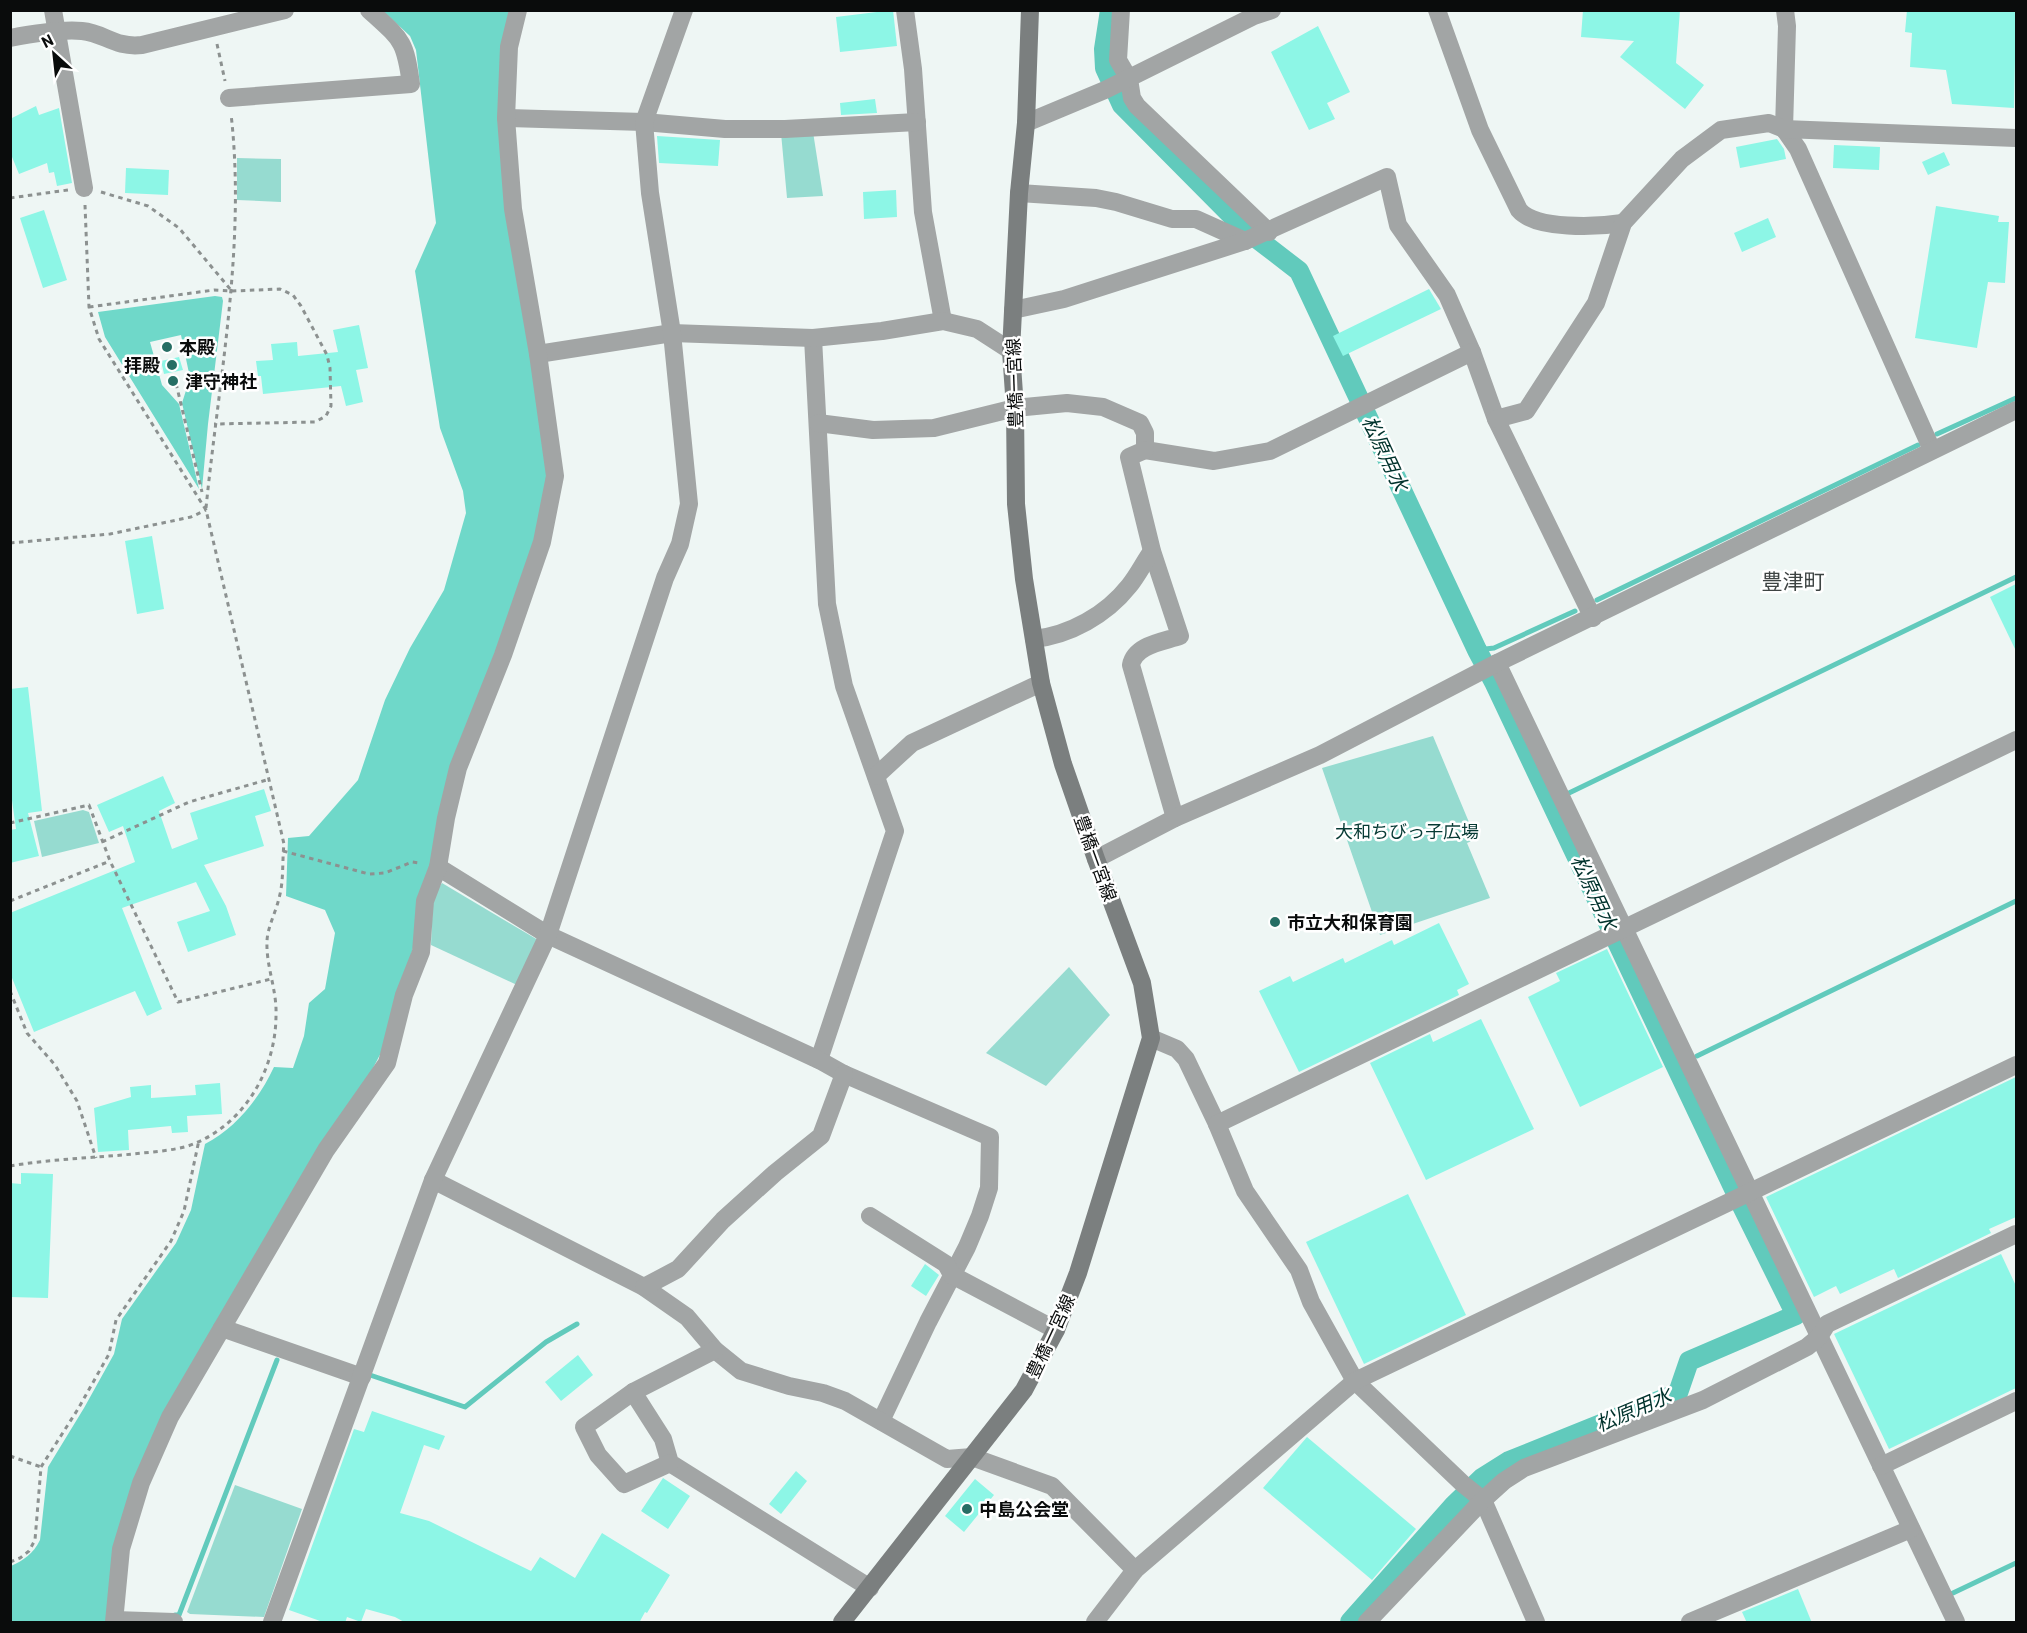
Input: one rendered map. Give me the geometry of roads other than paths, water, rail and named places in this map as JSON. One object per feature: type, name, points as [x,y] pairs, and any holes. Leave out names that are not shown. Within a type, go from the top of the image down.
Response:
[{"type":"main road","name":"豊橋一宮線","points":[[842,1623],[1024,1390],[1056,1330],[1078,1273],[1151,1038],[1142,983],[1063,764],[1041,683],[1024,579],[1016,504],[1015,408],[1011,351],[1019,193],[1026,123],[1030,10]]},
{"type":"street","points":[[53,10],[84,188]]},
{"type":"street","points":[[10,38],[35,33],[82,31],[117,44],[130,46],[285,10]]},
{"type":"street","points":[[229,98],[411,84],[403,43],[369,10]]},
{"type":"street","points":[[174,1623],[115,1621],[116,1587],[121,1549],[141,1483],[170,1417],[326,1150],[387,1063],[404,995],[421,952],[425,902],[438,867],[446,818],[458,768],[503,655],[542,542],[555,476],[538,354],[513,209],[506,118],[509,47],[518,10]]},
{"type":"street","points":[[272,1623],[434,1179],[548,935],[665,578],[680,544],[689,504],[672,333],[650,193],[644,122],[684,10]]},
{"type":"street","points":[[905,10],[917,122],[922,212],[943,321]]},
{"type":"street","points":[[1121,10],[1118,84],[1137,106],[1268,232]]},
{"type":"street","points":[[1026,123],[1118,84],[1254,16],[1272,10]]},
{"type":"street","points":[[1437,10],[1480,130],[1524,216],[1579,227],[1623,223]]},
{"type":"street","points":[[1785,10],[1784,129],[1798,149],[1932,450]]},
{"type":"street","points":[[506,118],[644,122],[725,129],[785,129],[917,122]]},
{"type":"street","points":[[1496,419],[1526,411],[1539,392],[1596,303],[1623,223],[1682,159],[1721,130],[1769,123],[1784,129],[2016,138]]},
{"type":"street","points":[[1013,310],[1064,298],[1246,241],[1387,177],[1398,225],[1446,295],[1472,352],[1496,419],[1593,618]]},
{"type":"street","points":[[1019,193],[1096,198],[1116,202],[1172,219],[1196,219],[1246,241]]},
{"type":"street","points":[[538,354],[672,333],[813,338],[882,331],[943,321],[977,329],[1011,351]]},
{"type":"street","points":[[813,338],[828,604],[844,686],[895,831],[819,1060]]},
{"type":"street","points":[[1175,818],[1131,665],[1133,656],[1139,650],[1180,636],[1152,550],[1129,457],[1145,450],[1214,460],[1270,451],[1472,352]]},
{"type":"street","points":[[818,423],[873,430],[934,428],[1015,408],[1067,403],[1103,407],[1140,423],[1145,433],[1145,450]]},
{"type":"street","points":[[1096,859],[1175,818],[1320,755],[1497,663],[2016,410]]},
{"type":"street","points":[[1034,639],[1053,637],[1081,626],[1106,608],[1128,587],[1152,550]]},
{"type":"street","points":[[1497,663],[1956,1623]]},
{"type":"street","points":[[876,776],[912,743],[1041,683]]},
{"type":"street","points":[[1217,1124],[2016,740]]},
{"type":"street","points":[[438,867],[548,935],[819,1060],[844,1074],[990,1137],[989,1188],[967,1247],[881,1421]]},
{"type":"street","points":[[1151,1038],[1177,1049],[1186,1059],[1245,1191],[1299,1270],[1311,1302],[1354,1381],[1463,1484],[1483,1500],[1536,1623]]},
{"type":"street","points":[[1095,1623],[1135,1570],[1354,1381],[2016,1065]]},
{"type":"street","points":[[644,1287],[678,1269],[723,1220],[775,1173],[821,1136],[844,1074]]},
{"type":"street","points":[[434,1179],[644,1287],[687,1317],[715,1350],[741,1371],[845,1401],[947,1459],[972,1457],[1052,1486],[1135,1570]]},
{"type":"street","points":[[870,1216],[946,1264],[952,1275],[1056,1330]]},
{"type":"street","points":[[1367,1623],[1483,1500],[1504,1481],[1524,1468],[1703,1400],[1807,1347],[1819,1337],[1827,1324],[2016,1234]]},
{"type":"street","points":[[222,1328],[362,1377]]},
{"type":"street","points":[[670,1463],[624,1484],[598,1455],[584,1427],[633,1392],[715,1350]]},
{"type":"street","points":[[633,1392],[663,1439],[670,1463],[870,1588]]},
{"type":"street","points":[[1881,1466],[2016,1401]]},
{"type":"street","points":[[1690,1623],[1911,1529]]},
{"type":"waterway","name":"松原用水","points":[[1110,10],[1104,49],[1105,68],[1122,105],[1247,231],[1299,271],[1477,650],[1796,1315],[1689,1361],[1678,1393],[1509,1461],[1482,1478],[1454,1505],[1350,1622]]},
{"type":"waterway","points":[[1937,434],[2016,398]]},
{"type":"waterway","points":[[1597,600],[1918,445]]},
{"type":"waterway","points":[[1569,793],[2016,577]]},
{"type":"waterway","points":[[1477,650],[1494,648],[1575,611]]},
{"type":"waterway","points":[[1697,1056],[2016,901]]},
{"type":"waterway","points":[[367,1374],[465,1407],[546,1342],[577,1324]]},
{"type":"waterway","points":[[175,1615],[179,1615],[277,1360]]},
{"type":"waterway","points":[[1953,1593],[2016,1563]]},
{"type":"place","name":"本殿","points":[[167,347]]},
{"type":"place","name":"拝殿","points":[[172,365]]},
{"type":"place","name":"津守神社","points":[[173,381]]},
{"type":"place","name":"市立大和保育園","points":[[1275,922]]},
{"type":"place","name":"中島公会堂","points":[[967,1509]]},
{"type":"district","name":"豊津町","points":[[1793,580]]},
{"type":"park label","name":"大和ちびっ子広場","points":[[1407,831]]}]
